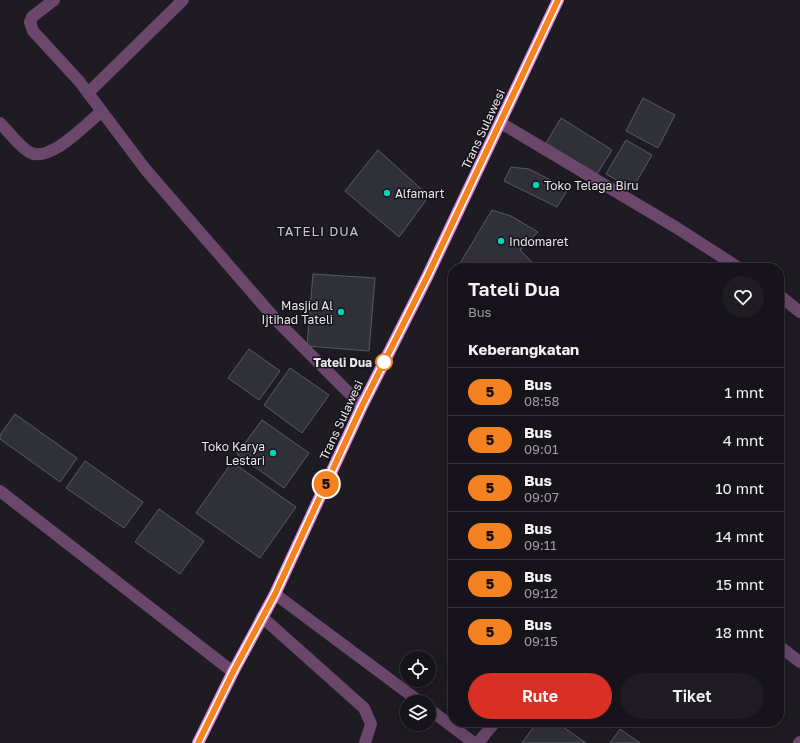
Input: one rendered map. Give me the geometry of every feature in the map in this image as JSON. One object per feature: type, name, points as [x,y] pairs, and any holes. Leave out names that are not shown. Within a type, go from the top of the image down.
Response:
[{"type":"highway","name":"Trans Sulawesi","points":[[198,743],[233,672],[275,594],[362,406],[502,123],[558,0]]},
{"type":"street","points":[[54,0],[32,17],[30,26],[88,93],[146,170],[277,321],[362,406]]},
{"type":"street","points":[[88,93],[183,0]]},
{"type":"street","points":[[0,123],[28,151],[40,155],[54,150],[101,112]]},
{"type":"street","points":[[502,123],[677,228],[731,263]]},
{"type":"street","points":[[784,300],[800,312]]},
{"type":"street","points":[[0,491],[233,672]]},
{"type":"street","points":[[275,594],[411,695]]},
{"type":"street","points":[[262,617],[364,708],[371,724],[365,743]]},
{"type":"street","points":[[784,650],[800,662]]},
{"type":"street","points":[[436,714],[448,723]]},
{"type":"street","points":[[453,727],[474,743]]},
{"type":"street","points":[[478,743],[491,727]]},
{"type":"building","points":[[643,98],[675,115],[658,148],[626,131]]},
{"type":"building","points":[[561,118],[612,150],[597,174],[546,143]]},
{"type":"building","points":[[626,140],[652,155],[632,189],[606,174]]},
{"type":"building","name":"Alfamart","points":[[378,150],[429,196],[399,237],[345,191]]},
{"type":"building","name":"Toko Telaga Biru","points":[[511,167],[529,169],[568,189],[557,207],[504,181]]},
{"type":"building","name":"Indomaret","points":[[492,210],[511,216],[538,232],[520,250],[533,263],[460,263]]},
{"type":"building","name":"Masjid Al Ijtihad Tateli","points":[[313,274],[375,278],[369,351],[307,346]]},
{"type":"building","points":[[249,349],[280,371],[259,400],[228,378]]},
{"type":"building","points":[[290,368],[329,395],[302,433],[264,405]]},
{"type":"building","points":[[15,414],[77,458],[60,482],[0,439],[0,435]]},
{"type":"building","name":"Toko Karya Lestari","points":[[262,420],[309,453],[284,488],[237,454]]},
{"type":"building","points":[[85,461],[143,502],[124,528],[66,488]]},
{"type":"building","points":[[232,462],[296,507],[260,558],[196,513]]},
{"type":"building","points":[[159,509],[204,541],[180,574],[135,542]]},
{"type":"building","points":[[533,727],[563,727],[586,743],[522,743]]},
{"type":"building","points":[[620,729],[640,743],[610,743]]},
{"type":"bus line","name":"5","points":[[198,743],[233,672],[275,594],[362,406],[502,123],[558,0]]},
{"type":"place","name":"Toko Telaga Biru","points":[[536,185]]},
{"type":"place","name":"Alfamart","points":[[387,193]]},
{"type":"place","name":"Indomaret","points":[[501,241]]},
{"type":"place","name":"Masjid Al Ijtihad Tateli","points":[[341,312]]},
{"type":"place","name":"Tateli Dua","points":[[384,362]]},
{"type":"place","name":"Toko Karya Lestari","points":[[273,453]]},
{"type":"district","name":"TATELI DUA","points":[[318,231]]}]
